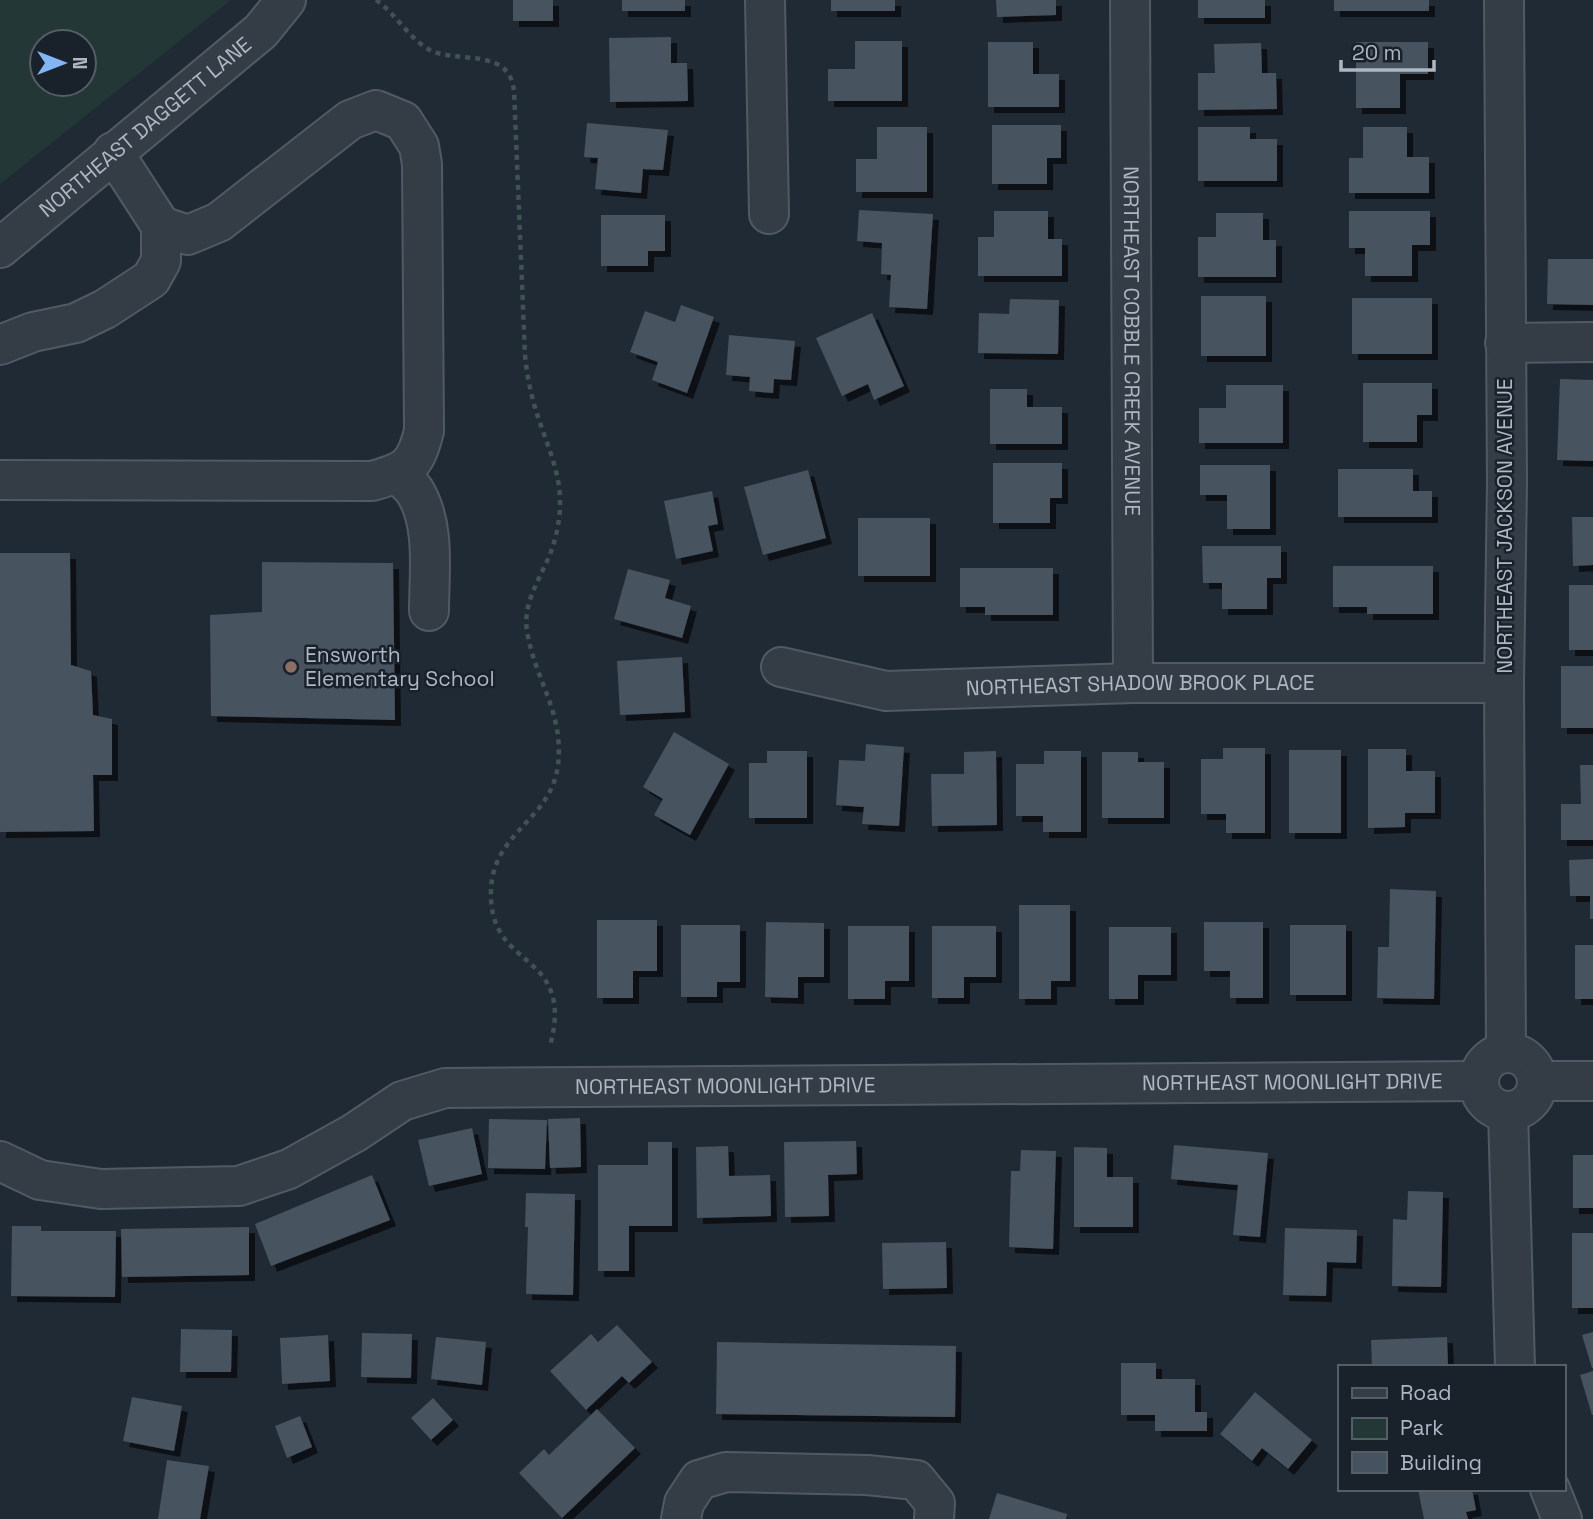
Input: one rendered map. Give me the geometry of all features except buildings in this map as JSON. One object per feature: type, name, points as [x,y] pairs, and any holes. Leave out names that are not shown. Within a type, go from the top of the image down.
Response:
[{"type":"street","name":"NORTHEAST DAGGETT LANE","points":[[0,248],[261,31],[286,0]]},
{"type":"street","points":[[765,0],[769,214]]},
{"type":"street","name":"NORTHEAST COBBLE CREEK AVENUE","points":[[1130,0],[1133,682]]},
{"type":"street","name":"NORTHEAST JACKSON AVENUE","points":[[1504,0],[1506,1052]]},
{"type":"street","points":[[0,480],[372,481],[398,474],[418,456],[424,431],[422,164],[419,146],[403,121],[376,110],[350,120],[219,222],[188,235],[162,226]]},
{"type":"street","points":[[0,345],[33,332],[75,323],[105,309],[151,279],[161,261],[162,226],[113,152]]},
{"type":"street","points":[[1505,343],[1593,342]]},
{"type":"street","points":[[398,474],[414,491],[424,514],[429,539],[429,611]]},
{"type":"street","name":"NORTHEAST SHADOW BROOK PLACE","points":[[781,667],[886,691],[1133,682],[1504,682]]},
{"type":"street","points":[[1506,1052],[1524,1057],[1531,1063],[1537,1081],[1532,1099],[1517,1110],[1508,1111],[1499,1110],[1484,1099],[1479,1081],[1484,1065],[1490,1058],[1506,1052]]},
{"type":"street","name":"NORTHEAST MOONLIGHT DRIVE","points":[[0,1161],[40,1180],[101,1189],[239,1186],[289,1169],[354,1133],[402,1101],[445,1088],[1479,1081]]},
{"type":"street","points":[[1537,1081],[1593,1081]]},
{"type":"street","points":[[1508,1111],[1515,1365]]},
{"type":"street","points":[[681,1519],[684,1503],[699,1480],[726,1472],[867,1475],[916,1480],[935,1503],[934,1519]]},
{"type":"street","points":[[1551,1491],[1562,1519]]},
{"type":"path","points":[[376,0],[412,37],[430,50],[500,64],[509,75],[514,90],[526,368],[558,482],[560,502],[553,546],[530,599],[527,631],[556,716],[559,744],[555,781],[541,807],[508,840],[500,854],[494,869],[491,895],[492,912],[503,939],[540,973],[553,997],[554,1026],[550,1045]]},
{"type":"green space","points":[[0,0],[231,0],[0,184]]},
{"type":"place","name":"Ensworth Elementary School","points":[[291,667]]}]
